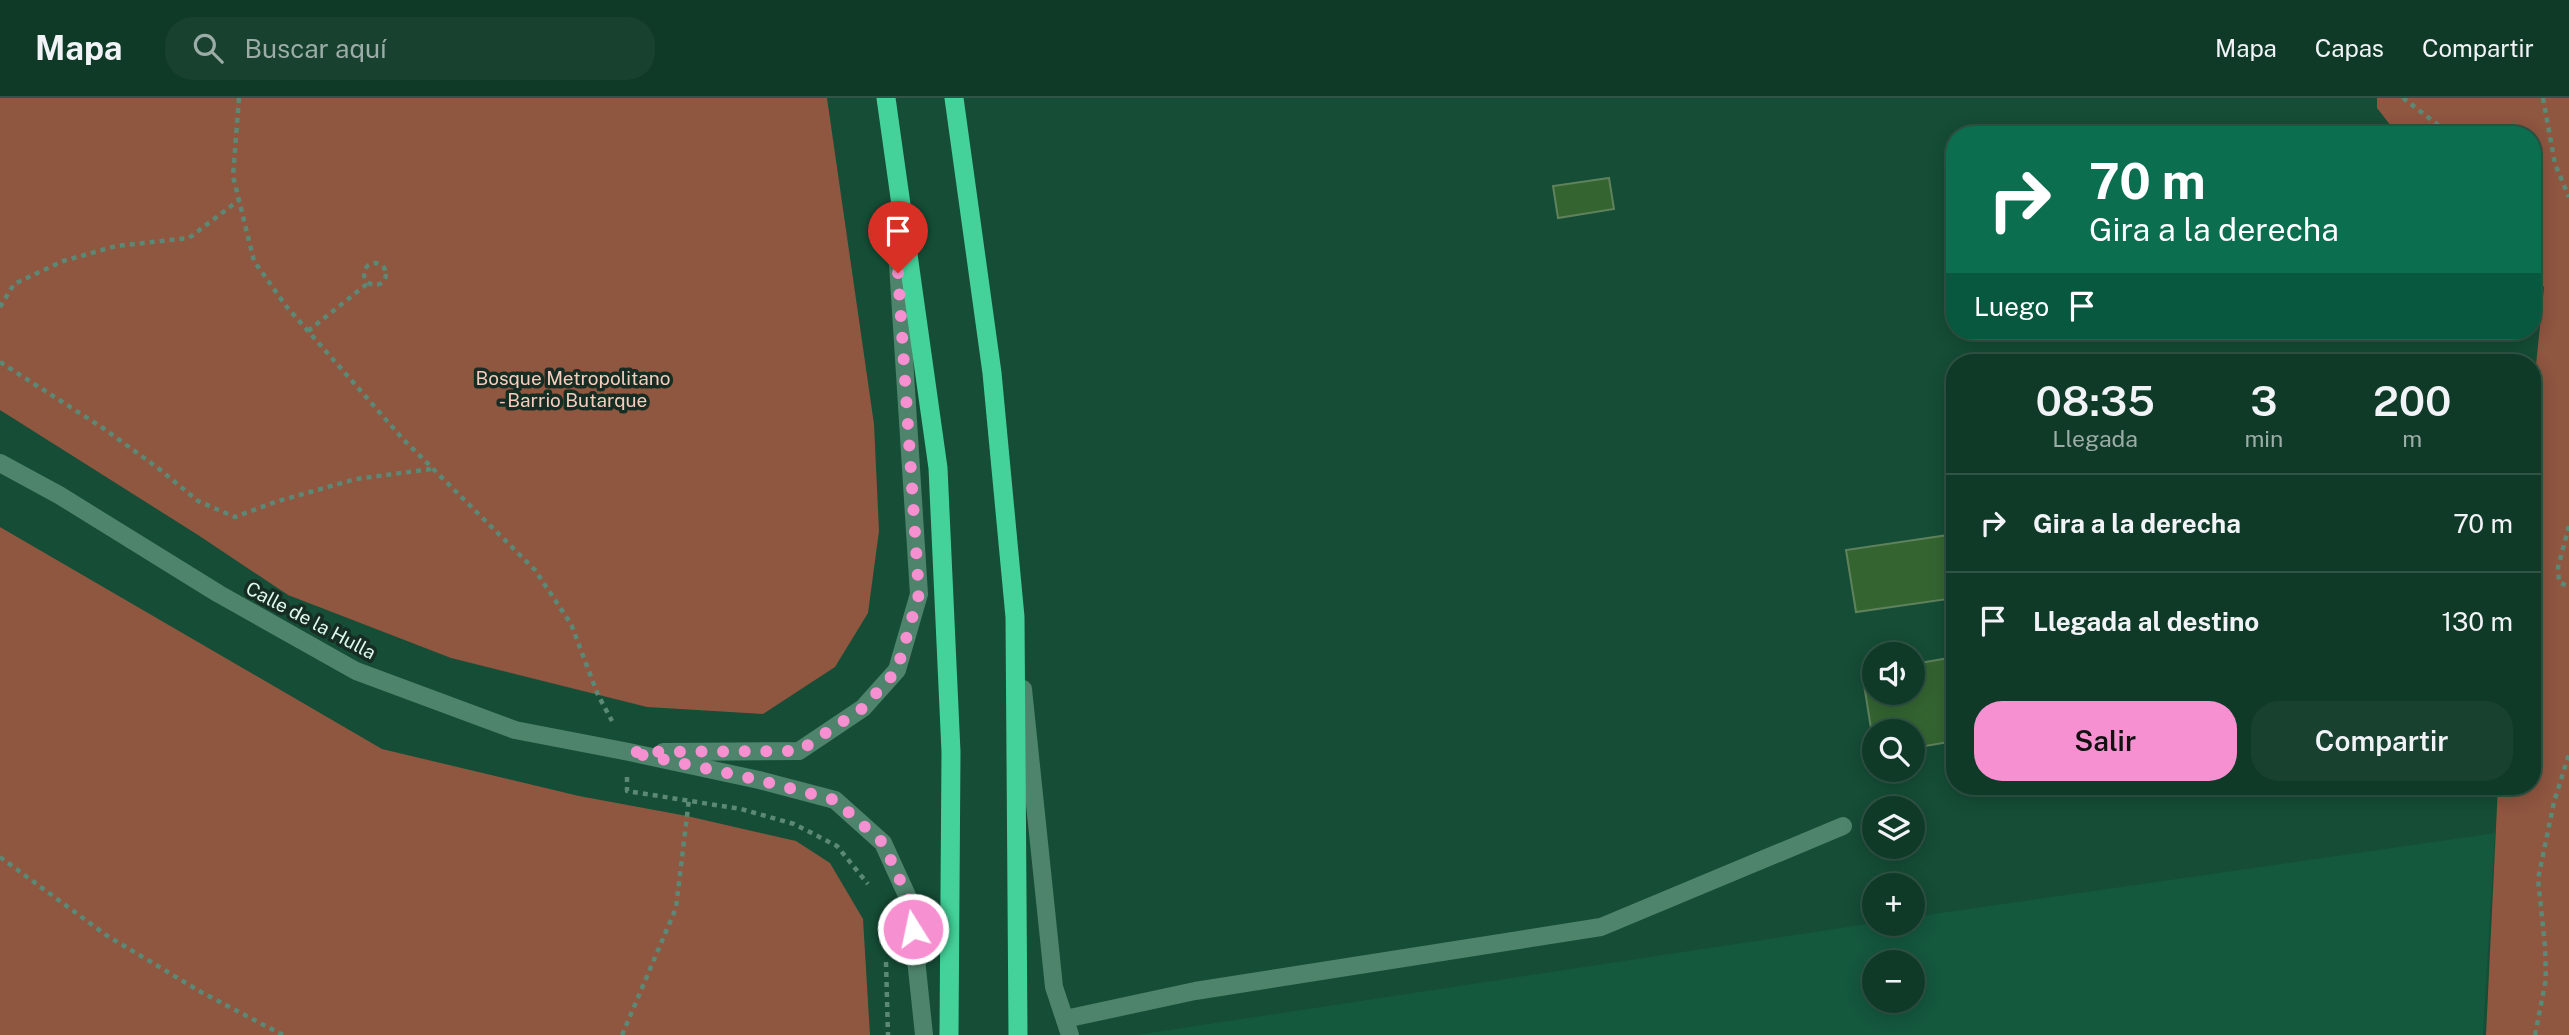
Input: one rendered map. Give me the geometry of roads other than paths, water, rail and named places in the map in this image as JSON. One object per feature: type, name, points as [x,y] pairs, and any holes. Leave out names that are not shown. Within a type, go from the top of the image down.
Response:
[{"type":"highway","points":[[954,98],[992,373],[1015,617],[1018,1035]]},
{"type":"highway","points":[[887,105],[938,468],[951,752],[949,1035]]},
{"type":"street","points":[[629,752],[799,751],[863,708],[897,670],[919,594],[887,105]]},
{"type":"street","name":"Calle de la Hulla","points":[[0,463],[59,495],[219,594],[356,671],[515,730],[629,752]]},
{"type":"street","points":[[1015,617],[1054,987],[1068,1027],[1195,990],[1601,927],[1843,826]]},
{"type":"street","points":[[629,752],[835,800],[883,843],[910,902],[924,1035]]},
{"type":"park label","name":"Bosque Metropolitano - Barrio Butarque","points":[[573,389]]}]
